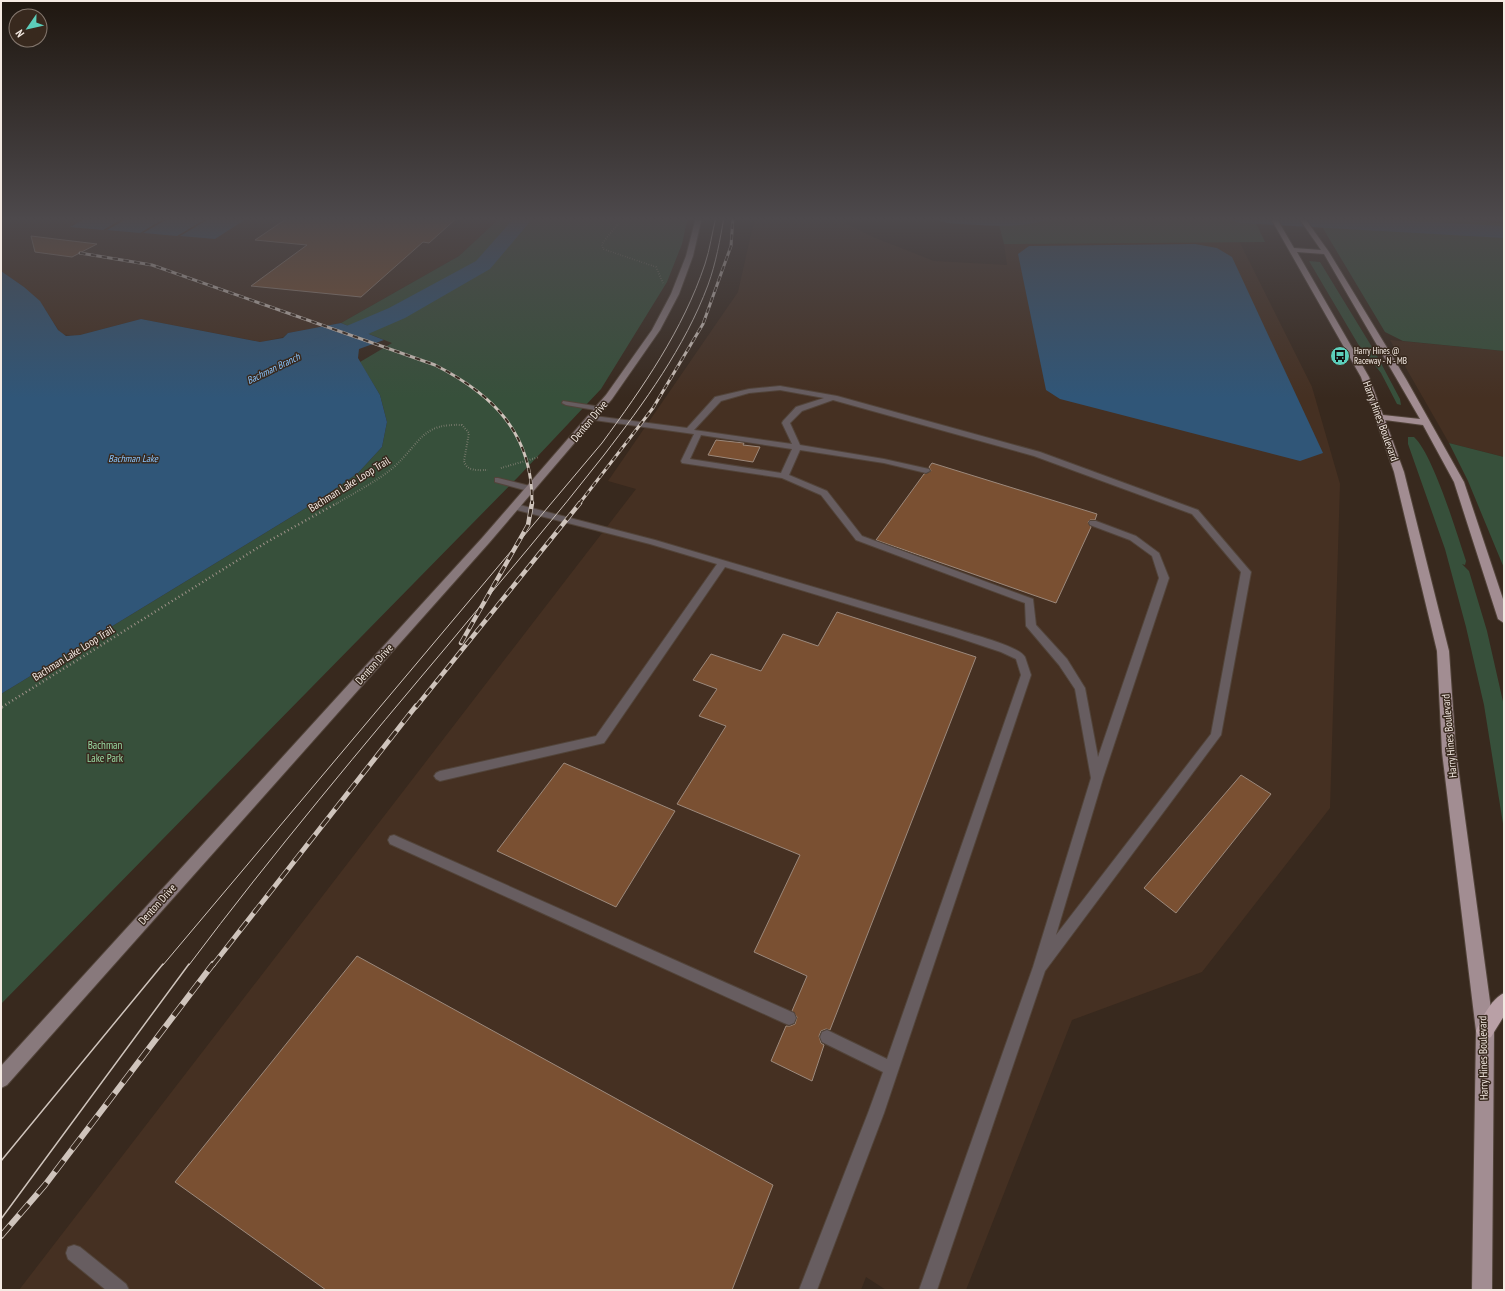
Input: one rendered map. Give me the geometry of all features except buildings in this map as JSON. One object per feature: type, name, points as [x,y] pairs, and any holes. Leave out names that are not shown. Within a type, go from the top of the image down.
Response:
[{"type":"highway","points":[[1485,1031],[1504,1002]]},
{"type":"main road","name":"Denton Drive","points":[[1,1080],[516,506],[597,413],[648,341],[677,288],[681,277]]},
{"type":"main road","name":"Harry Hines Boulevard","points":[[1308,277],[1365,377],[1380,417],[1399,472],[1443,651],[1449,752],[1485,1031],[1482,1290]]},
{"type":"main road","points":[[1341,277],[1427,423],[1459,482],[1504,619]]},
{"type":"main road","points":[[1380,417],[1427,423]]},
{"type":"lane","points":[[689,431],[718,399],[749,391],[780,388],[834,398],[1038,454],[1195,512],[1246,572],[1216,735],[1040,967]]},
{"type":"lane","points":[[784,476],[797,447],[786,423],[799,409],[834,398]]},
{"type":"lane","points":[[566,403],[597,413],[689,431],[797,447],[926,471]]},
{"type":"lane","points":[[699,432],[685,461],[784,476],[824,493],[859,538],[1030,601],[1031,626],[1063,662],[1080,688],[1097,778]]},
{"type":"lane","points":[[498,480],[531,489]]},
{"type":"lane","points":[[516,506],[652,542],[723,563],[1005,649],[1020,657],[1026,675],[876,1113],[808,1290]]},
{"type":"lane","points":[[928,1290],[1040,967],[1097,778],[1164,578],[1156,555],[1133,538],[1093,523]]},
{"type":"lane","points":[[440,776],[600,740],[723,563]]},
{"type":"lane","points":[[394,840],[789,1018]]},
{"type":"lane","points":[[827,1036],[891,1068]]},
{"type":"lane","points":[[74,1253],[120,1290]]},
{"type":"path","points":[[661,288],[663,280],[662,277]]},
{"type":"path","name":"Bachman Lake Loop Trail","points":[[1,708],[267,542],[336,504],[386,473],[395,466],[421,436],[432,428],[445,424],[462,425],[469,433],[463,459],[465,466],[471,470],[490,470]]},
{"type":"path","points":[[495,469],[540,457]]},
{"type":"shaded area","points":[[10,277],[422,277],[341,323],[288,333],[283,337],[261,342],[141,319],[76,336],[61,334],[45,309],[24,287]]},
{"type":"shaded area","points":[[741,277],[1257,277],[1312,387],[1340,484],[1330,808],[1202,972],[1072,1020],[966,1290],[886,1290],[866,1277],[861,1290],[19,1290],[636,489],[608,481],[738,292]]},
{"type":"shaded area","points":[[1390,340],[1504,351],[1504,457],[1449,443]]},
{"type":"green space","name":"Bachman Lake Park","points":[[422,277],[669,277],[601,389],[519,476],[1,1004],[1,694],[319,500],[358,473],[382,447],[387,422],[380,395],[360,362],[392,343],[341,323]]},
{"type":"green space","points":[[1319,277],[1329,277],[1375,352],[1400,399],[1401,405],[1397,404],[1381,373],[1358,344]]},
{"type":"green space","points":[[1352,277],[1504,277],[1504,351],[1403,341],[1385,332]]},
{"type":"green space","points":[[1408,437],[1414,437],[1421,446],[1429,460],[1444,495],[1466,561],[1465,565],[1462,564],[1469,571],[1487,631],[1504,706],[1504,830],[1484,705],[1466,627],[1445,549],[1408,444]]},
{"type":"green space","points":[[1449,443],[1504,457],[1504,568],[1468,481]]},
{"type":"water","name":"Bachman Lake","points":[[1,277],[10,277],[40,301],[58,330],[66,336],[80,335],[141,319],[260,342],[283,338],[288,333],[341,323],[384,340],[359,349],[358,358],[380,395],[387,422],[382,447],[358,473],[319,500],[1,694]]},
{"type":"water","points":[[1023,277],[1241,277],[1323,453],[1300,461],[1060,399],[1046,390]]},
{"type":"waterway","name":"Bachman Branch","points":[[313,349],[397,313],[461,277]]},
{"type":"tram line","points":[[163,965],[602,443],[661,357],[674,335],[700,277]]},
{"type":"tram line","points":[[189,965],[286,841],[567,502],[604,455],[648,395],[676,352],[699,308],[710,277]]},
{"type":"tram line","points":[[1,1161],[163,964]]},
{"type":"tram line","points":[[1,1219],[189,964]]},
{"type":"railway","points":[[187,277],[435,365],[456,377],[492,404],[506,420],[517,437],[526,457],[531,479],[532,503]]},
{"type":"railway","points":[[579,504],[653,408],[703,324],[720,277]]},
{"type":"railway","points":[[461,643],[528,525],[532,503]]},
{"type":"railway","points":[[416,707],[580,503]]},
{"type":"railway","points":[[213,965],[416,706]]},
{"type":"railway","points":[[1,1236],[45,1185],[213,964]]},
{"type":"place","name":"Harry Hines @ Raceway - N - MB","points":[[1340,356]]}]
